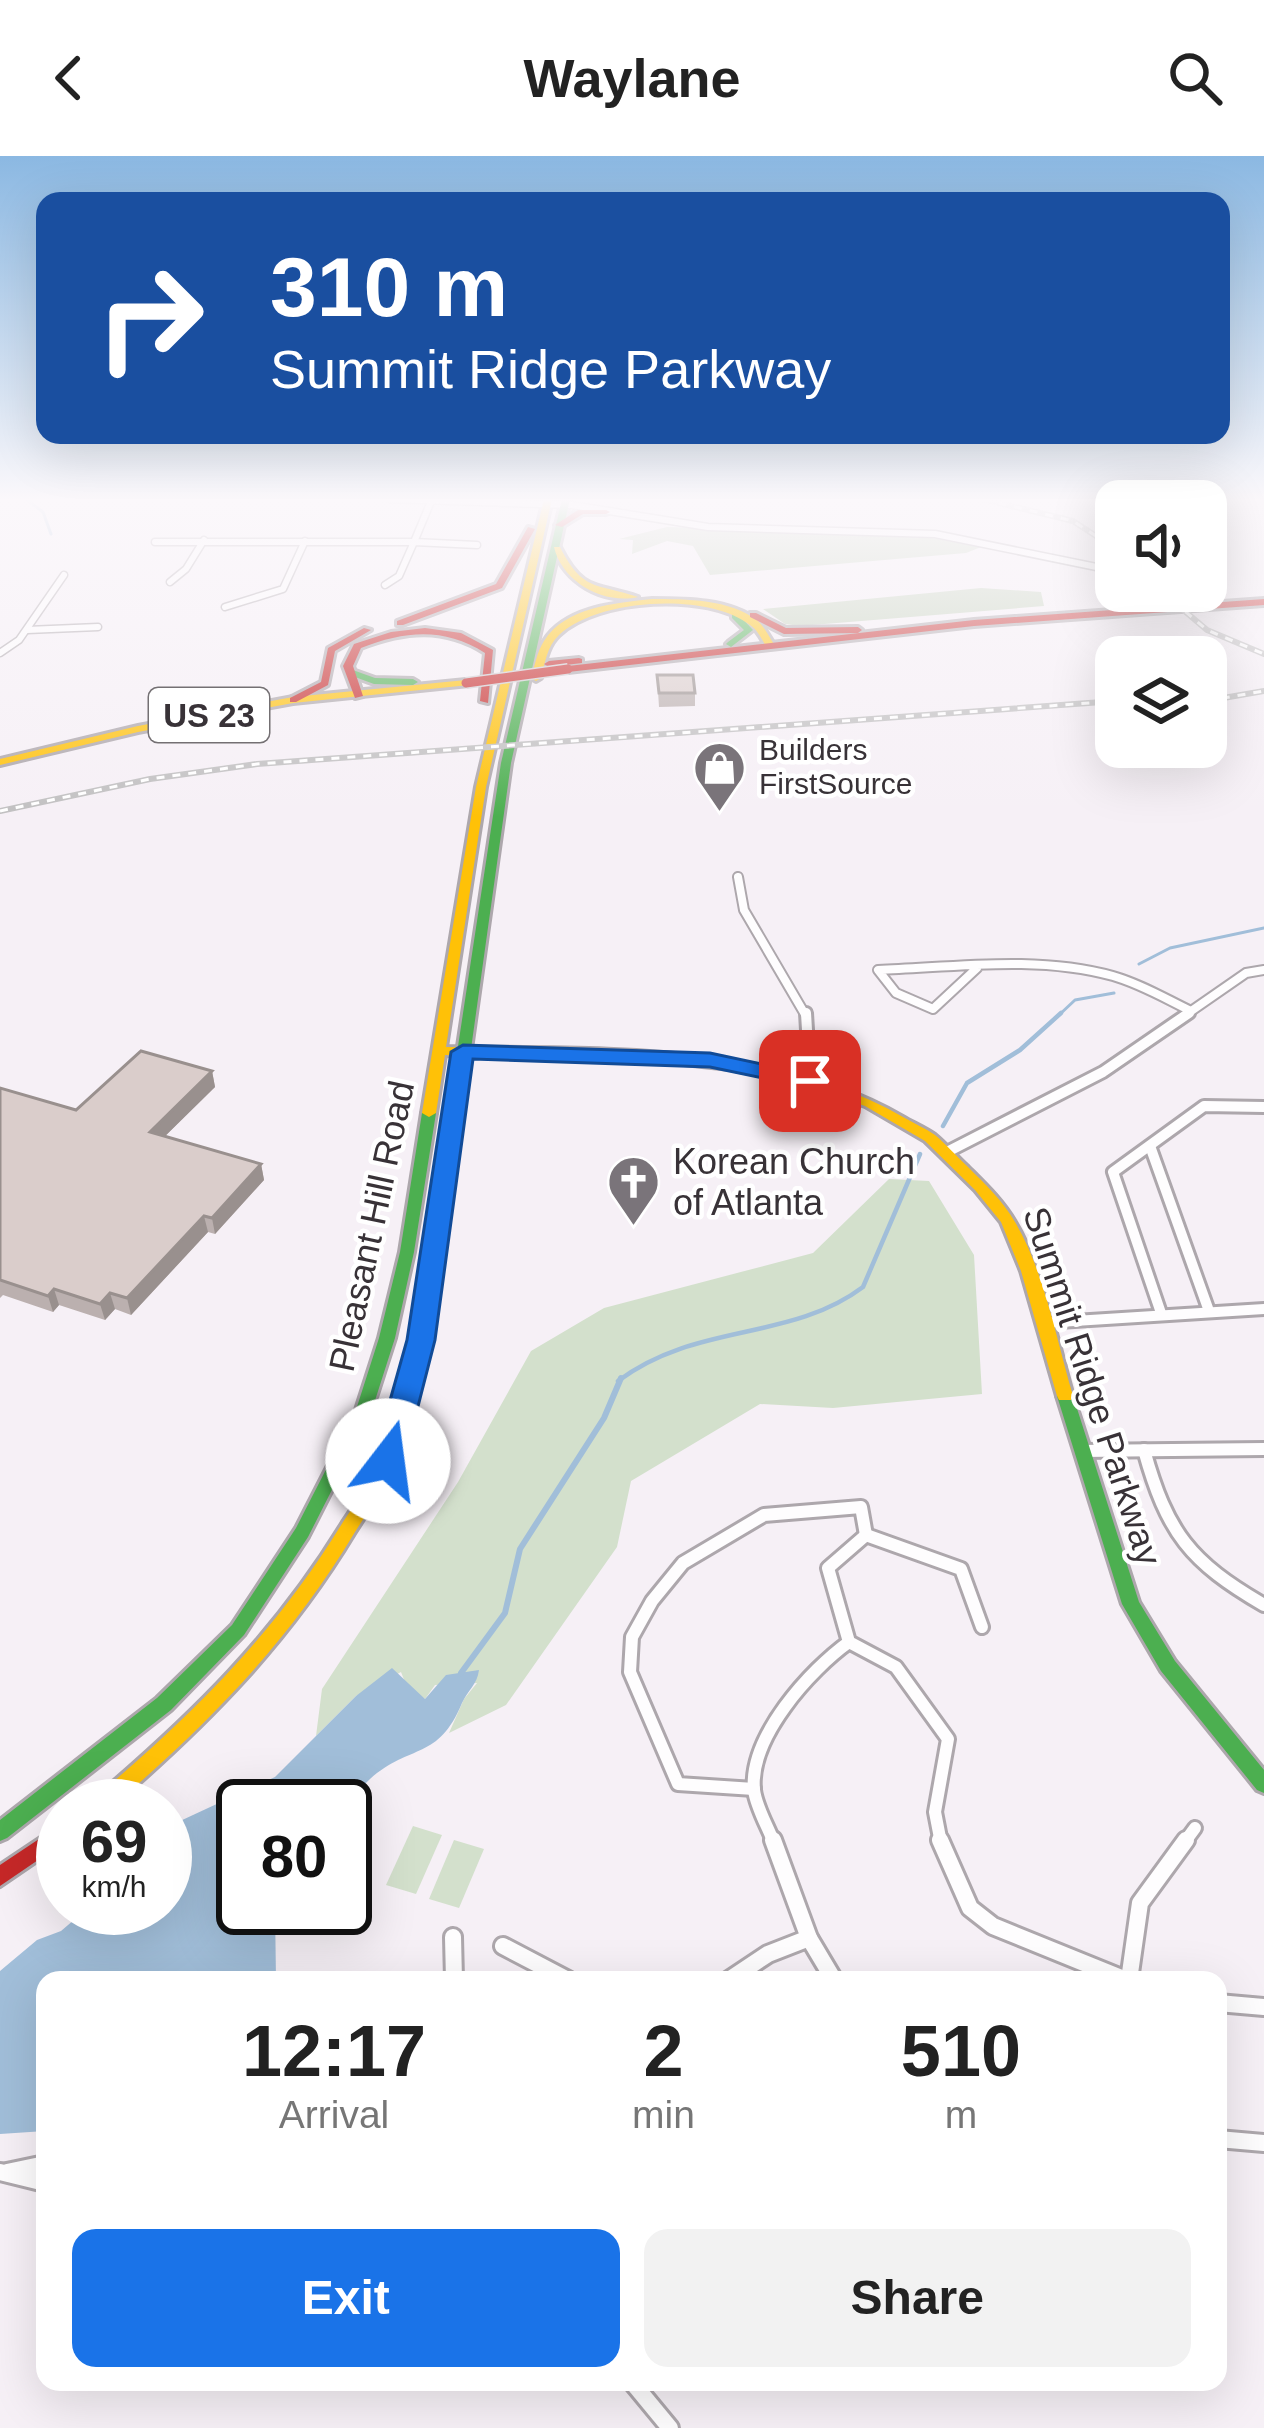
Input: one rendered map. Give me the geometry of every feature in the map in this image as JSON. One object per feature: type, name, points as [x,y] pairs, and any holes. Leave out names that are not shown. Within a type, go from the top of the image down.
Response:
[{"type":"main road","name":"Pleasant Hill Road","points":[[0,1832],[164,1704],[238,1630],[302,1532],[363,1413],[387,1338],[441,1051],[481,787],[529,605]]},
{"type":"main road","name":"Pleasant Hill Road","points":[[131,1779],[194,1726],[258,1659],[315,1587],[388,1461],[421,1340],[506,764],[541,605]]},
{"type":"main road","points":[[506,764],[555,632],[598,610],[632,605]]},
{"type":"main road","points":[[675,605],[704,607],[739,618],[749,630],[731,644]]},
{"type":"main road","points":[[700,605],[724,609],[773,639]]},
{"type":"main road","points":[[722,605],[749,613],[773,639]]},
{"type":"main road","points":[[351,688],[335,659],[341,649],[355,639],[454,606]]},
{"type":"main road","points":[[293,700],[324,685],[329,677],[326,659],[340,642],[402,617],[454,606]]},
{"type":"main road","name":"US 23","points":[[565,666],[773,639],[1123,612]]},
{"type":"main road","name":"US 23","points":[[351,688],[464,679],[799,633],[974,623]]},
{"type":"main road","points":[[351,688],[349,656],[357,646],[386,634],[446,631],[479,641],[490,652],[481,787]]},
{"type":"main road","name":"US 23","points":[[0,762],[138,729],[351,688],[464,679]]},
{"type":"main road","name":"Summit Ridge Parkway","points":[[441,1051],[710,1060],[810,1081],[909,1122],[947,1152],[991,1192],[1012,1228],[1131,1604],[1168,1666],[1264,1784]]},
{"type":"main road","points":[[0,1877],[36,1851]]},
{"type":"street","points":[[0,653],[27,630],[44,605]]},
{"type":"street","points":[[225,607],[231,605]]},
{"type":"street","points":[[27,630],[98,627]]},
{"type":"street","points":[[738,877],[744,910],[806,1008],[810,1081]]},
{"type":"street","points":[[977,968],[933,1009],[896,993],[878,970],[1036,966],[1100,973],[1191,1011]]},
{"type":"street","points":[[947,1152],[1103,1072],[1246,973],[1264,970]]},
{"type":"street","points":[[1162,1313],[1114,1172],[1204,1106],[1264,1107]]},
{"type":"street","points":[[1150,1146],[1209,1311]]},
{"type":"street","points":[[1043,1323],[1264,1309]]},
{"type":"street","points":[[1081,1451],[1264,1449]]},
{"type":"street","points":[[1144,1450],[1155,1495],[1172,1532],[1205,1571],[1264,1605]]},
{"type":"street","points":[[754,1789],[678,1784],[630,1672],[632,1637],[652,1601],[683,1563],[764,1515],[861,1507],[866,1535]]},
{"type":"street","points":[[866,1535],[962,1569],[982,1627]]},
{"type":"street","points":[[849,1642],[828,1568],[866,1535]]},
{"type":"street","points":[[829,1971],[809,1938],[754,1789],[757,1766],[786,1706],[806,1678],[849,1642]]},
{"type":"street","points":[[849,1642],[868,1647],[912,1678],[948,1739],[935,1812],[940,1842],[970,1908],[993,1926],[1105,1971]]},
{"type":"street","points":[[1129,1971],[1140,1903],[1196,1828]]},
{"type":"street","points":[[453,1937],[454,1971]]},
{"type":"street","points":[[743,1971],[809,1938]]},
{"type":"street","points":[[503,1946],[551,1971]]},
{"type":"street","points":[[1227,2004],[1264,2007]]},
{"type":"street","points":[[1227,2140],[1264,2143]]},
{"type":"street","points":[[2,2172],[36,2166]]},
{"type":"street","points":[[2,2172],[36,2181]]},
{"type":"street","points":[[639,2391],[670,2428]]},
{"type":"green space","points":[[1044,606],[800,626],[785,624],[763,609]]},
{"type":"green space","points":[[889,1179],[929,1181],[974,1255],[982,1394],[833,1408],[760,1404],[631,1481],[617,1547],[506,1705],[449,1733],[477,1683],[435,1685],[425,1699],[407,1687],[401,1672],[356,1696],[316,1736],[322,1689],[458,1482],[531,1351],[604,1308],[813,1253]]},
{"type":"green space","points":[[413,1826],[442,1835],[416,1894],[386,1885]]},
{"type":"green space","points":[[454,1840],[484,1849],[459,1908],[429,1899]]},
{"type":"water","points":[[392,1668],[425,1699],[446,1675],[479,1670],[443,1734],[371,1779],[271,1779],[356,1696]]},
{"type":"water","points":[[216,1804],[216,1935],[275,1935],[276,1971],[36,1971],[36,2132],[0,2134],[0,1971],[37,1940],[50,1935],[192,1935],[192,1815]]},
{"type":"building","points":[[657,675],[693,675],[695,693],[659,693]]},
{"type":"building","points":[[141,1051],[212,1071],[150,1132],[261,1164],[127,1298],[110,1293],[100,1304],[54,1289],[48,1296],[0,1280],[0,1088],[76,1110]]},
{"type":"waterway","points":[[1139,964],[1170,948],[1264,928]]},
{"type":"waterway","points":[[1058,1016],[1075,1000],[1114,993]]},
{"type":"waterway","points":[[943,1126],[967,1083],[1020,1050],[1061,1013]]},
{"type":"waterway","points":[[620,1380],[679,1349],[805,1317],[863,1287],[920,1154]]},
{"type":"waterway","points":[[461,1673],[505,1613],[520,1549],[604,1418],[620,1380]]},
{"type":"railway","points":[[1186,612],[1207,630],[1264,654]]},
{"type":"railway","points":[[1227,697],[1264,691]]},
{"type":"railway","points":[[0,811],[150,779],[257,764],[1095,703]]},
{"type":"traffic: fast","points":[[457,1099],[506,763],[542,605]]},
{"type":"traffic: fast","points":[[731,644],[749,630],[735,616]]},
{"type":"traffic: fast","points":[[350,672],[374,681],[413,682]]},
{"type":"traffic: fast","points":[[0,1832],[164,1704],[238,1630],[302,1532],[363,1413],[387,1338],[407,1252],[429,1113]]},
{"type":"traffic: fast","points":[[1065,1396],[1131,1604],[1168,1666],[1264,1784]]},
{"type":"traffic: slow","points":[[429,1113],[481,787],[523,605]]},
{"type":"traffic: slow","points":[[536,678],[554,634],[571,621],[622,605]]},
{"type":"traffic: slow","points":[[710,605],[754,623],[770,646]]},
{"type":"traffic: slow","points":[[0,762],[138,729],[293,700],[466,683]]},
{"type":"traffic: slow","points":[[441,1051],[581,1053],[730,1065],[803,1079],[870,1103],[930,1138],[1006,1219],[1028,1271],[1065,1396]]},
{"type":"traffic: slow","points":[[130,1779],[207,1709],[270,1641],[327,1564],[382,1474],[403,1415],[424,1326],[457,1099]]},
{"type":"traffic: jam","points":[[400,623],[448,605]]},
{"type":"traffic: jam","points":[[568,669],[974,623],[1222,605]]},
{"type":"traffic: jam","points":[[753,615],[784,631],[858,630]]},
{"type":"traffic: jam","points":[[293,700],[325,683],[331,650],[367,630]]},
{"type":"traffic: jam","points":[[358,696],[348,666],[357,646],[425,630],[458,635],[490,652],[485,701]]},
{"type":"traffic: jam","points":[[549,664],[579,661]]},
{"type":"traffic: jam","points":[[466,683],[568,669]]},
{"type":"traffic: jam","points":[[0,1877],[36,1851]]},
{"type":"place","name":"Builders FirstSource","points":[[720,813]]},
{"type":"place","name":"Korean Church of Atlanta","points":[[634,1228]]},
{"type":"route","points":[[388,1461],[421,1340],[463,1052],[710,1060],[810,1081]]}]
